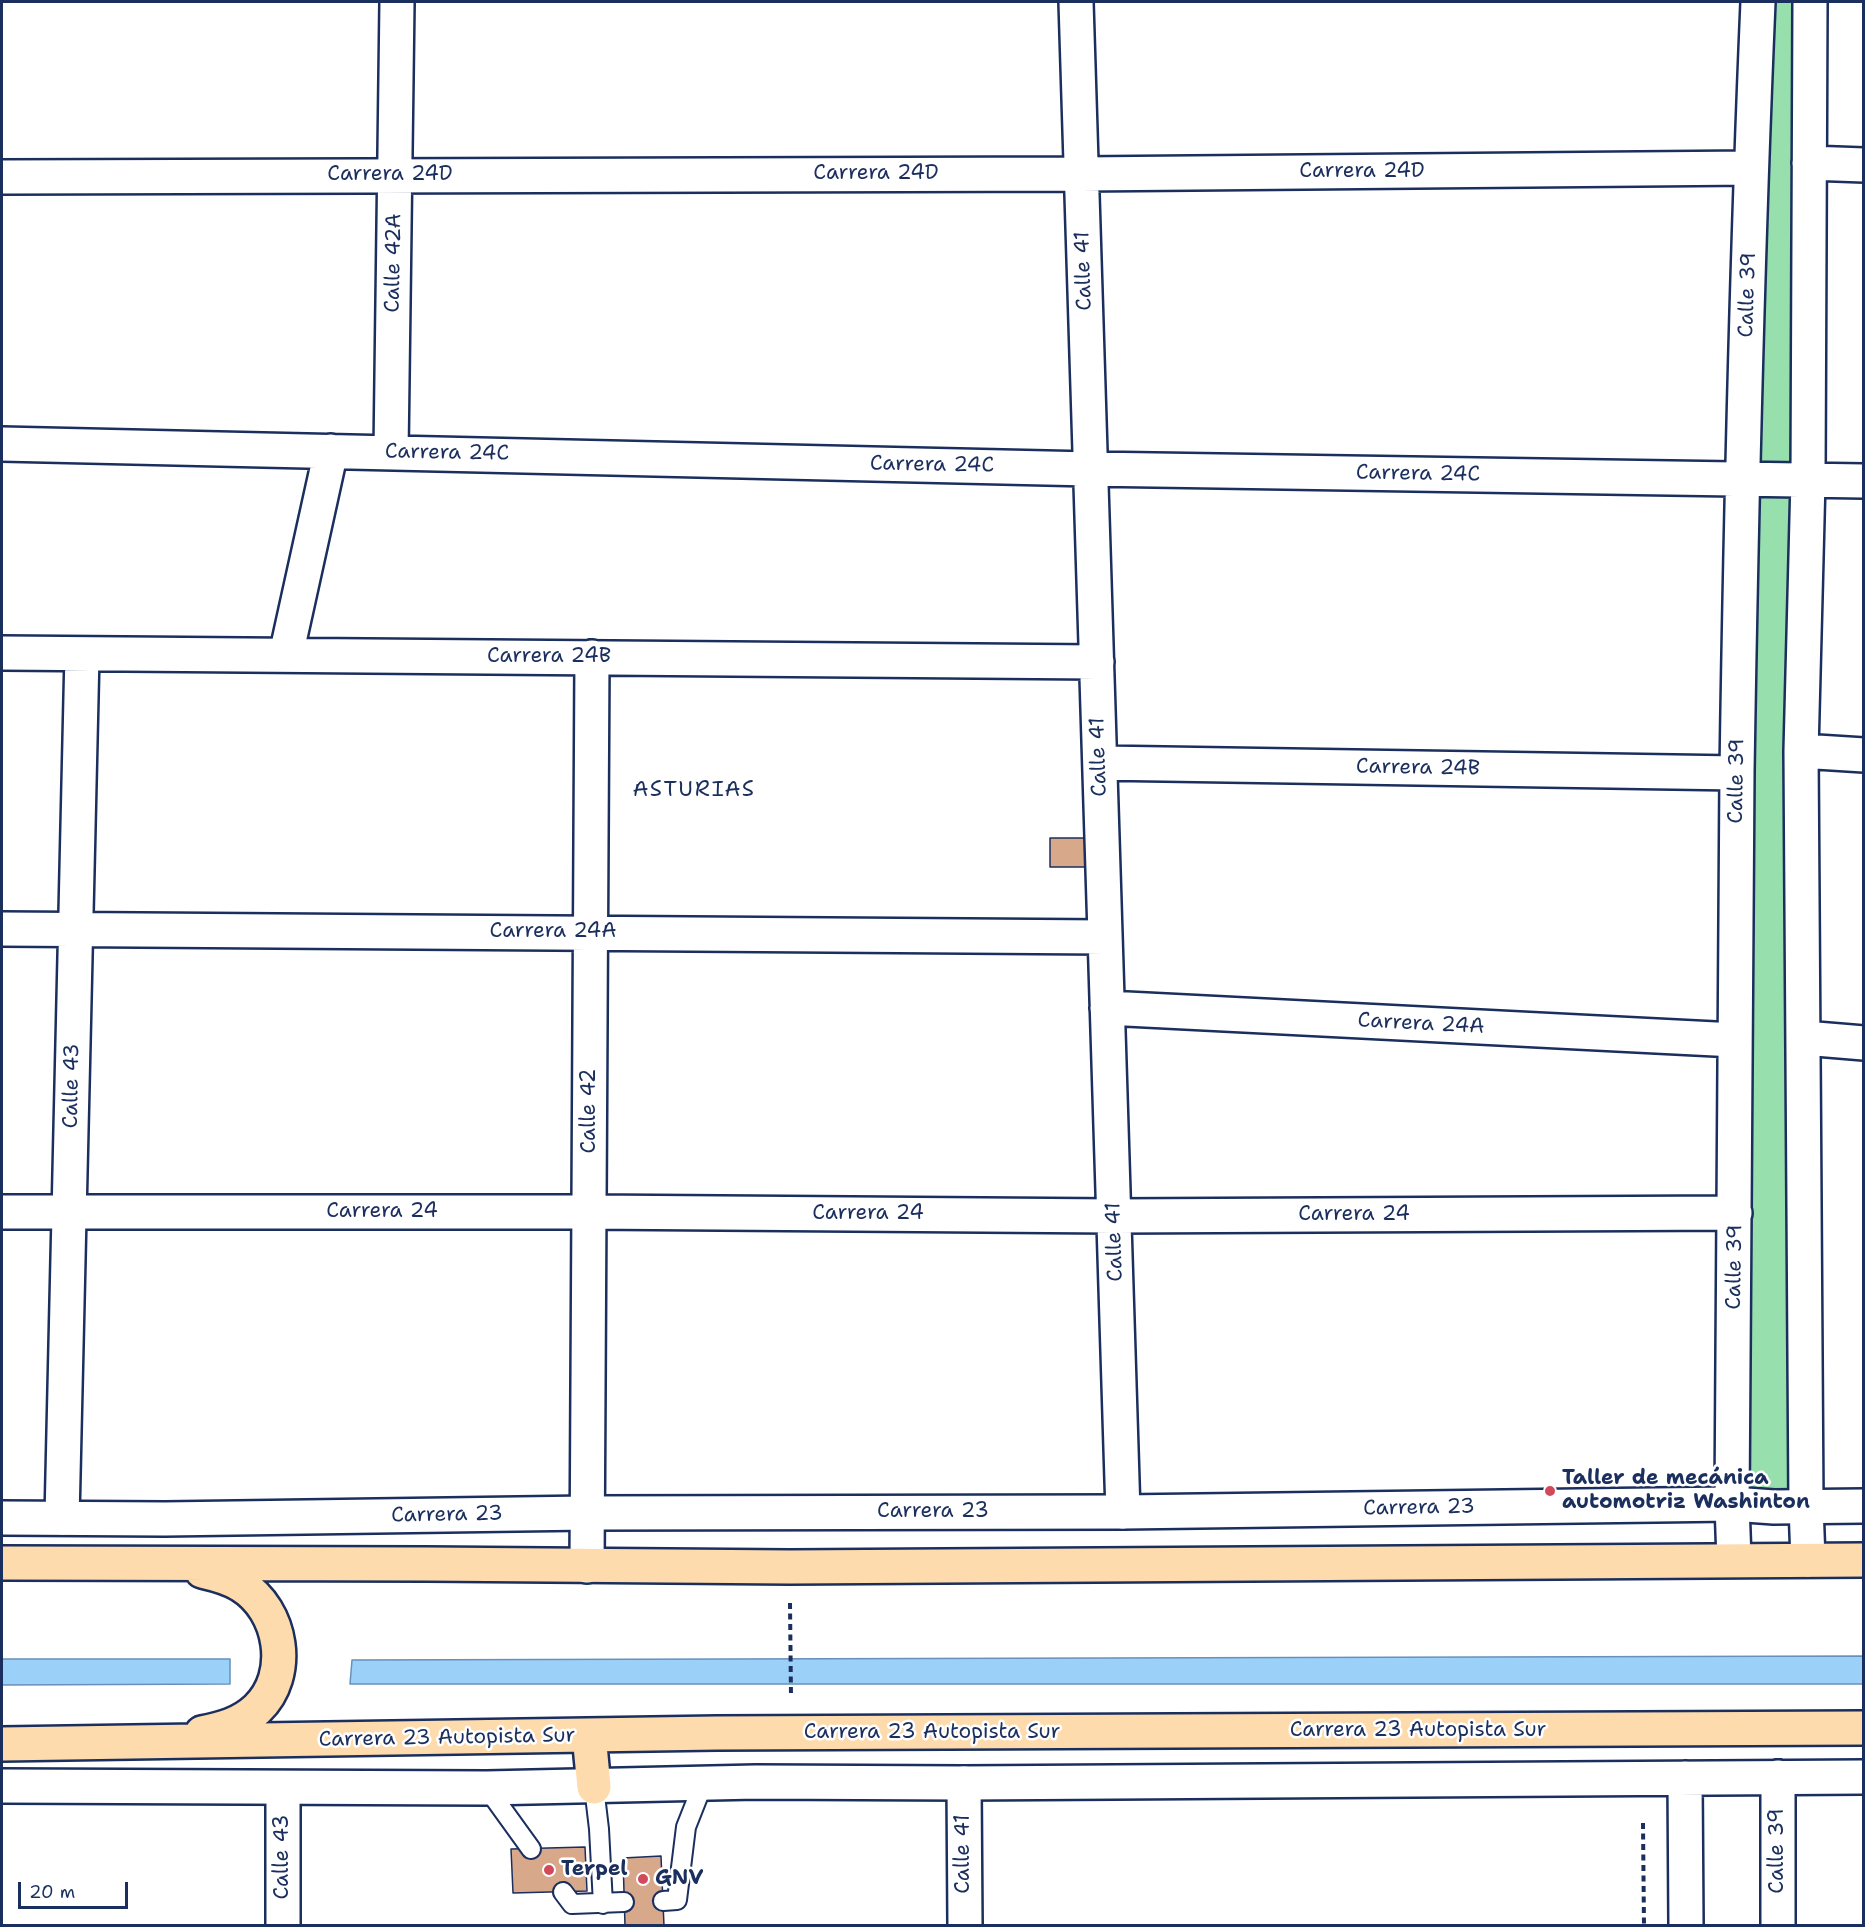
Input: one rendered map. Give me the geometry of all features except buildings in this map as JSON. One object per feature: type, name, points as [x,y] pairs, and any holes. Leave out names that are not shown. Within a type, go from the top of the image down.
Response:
[{"type":"main road","points":[[4,1562],[790,1567],[1863,1560]]},
{"type":"main road","points":[[166,1742],[227,1728],[250,1715],[266,1698],[274,1685],[279,1657],[276,1632],[270,1618],[255,1596],[242,1585],[214,1574],[167,1564]]},
{"type":"main road","name":"Carrera 23 Autopista Sur","points":[[2,1744],[717,1733],[1863,1728]]},
{"type":"main road","points":[[589,1736],[594,1787]]},
{"type":"street","name":"Calle 42A","points":[[392,452],[397,2]]},
{"type":"street","name":"Calle 41","points":[[1076,2],[1123,1512]]},
{"type":"street","name":"Calle 39","points":[[1734,1560],[1732,1504],[1737,773],[1751,168],[1758,2]]},
{"type":"street","points":[[1808,1560],[1801,750],[1808,480],[1810,2]]},
{"type":"street","points":[[1809,163],[1863,165]]},
{"type":"street","name":"Carrera 24D","points":[[2,177],[1081,174],[1751,168]]},
{"type":"street","name":"Carrera 24C","points":[[2,444],[1090,468],[1863,481]]},
{"type":"street","points":[[286,655],[331,451]]},
{"type":"street","name":"Carrera 24B","points":[[2,653],[1096,662]]},
{"type":"street","name":"Calle 43","points":[[62,1518],[82,654]]},
{"type":"street","name":"Calle 42","points":[[587,1566],[592,657]]},
{"type":"street","points":[[1801,750],[1863,755]]},
{"type":"street","name":"Carrera 24B","points":[[1100,764],[1737,773]]},
{"type":"street","name":"Carrera 24A","points":[[2,929],[1105,937]]},
{"type":"street","name":"Carrera 24A","points":[[1107,1008],[1735,1040]]},
{"type":"street","points":[[1804,1038],[1863,1043]]},
{"type":"street","name":"Carrera 24","points":[[2,1212],[589,1212],[1114,1216],[1735,1213]]},
{"type":"street","name":"Carrera 23","points":[[2,1518],[165,1519],[588,1513],[1123,1512],[1732,1504],[1774,1507],[1863,1506]]},
{"type":"street","name":"Calle 39","points":[[1778,1777],[1778,1926]]},
{"type":"street","points":[[2,1786],[487,1788],[756,1782],[964,1783],[1863,1777]]},
{"type":"street","points":[[1685,1778],[1686,1926]]},
{"type":"street","name":"Calle 41","points":[[964,1783],[964,1926]]},
{"type":"street","name":"Calle 43","points":[[283,1788],[283,1926]]},
{"type":"lane","points":[[663,1901],[677,1900],[686,1827],[703,1784]]},
{"type":"lane","points":[[594,1787],[603,1904]]},
{"type":"lane","points":[[487,1788],[531,1849]]},
{"type":"lane","points":[[563,1892],[572,1904],[624,1902]]},
{"type":"path","points":[[790,1622],[791,1690]]},
{"type":"path","points":[[1643,1823],[1644,1926]]},
{"type":"green space","points":[[1758,2],[1810,2],[1806,1506],[1733,1504]]},
{"type":"water","points":[[1864,1656],[1863,1684],[350,1684],[352,1660]]},
{"type":"water","points":[[2,1659],[230,1659],[230,1684],[2,1685]]},
{"type":"place","name":"Taller de mecánica automotriz Washinton","points":[[1550,1491]]},
{"type":"place","name":"Terpel","points":[[549,1870]]},
{"type":"place","name":"GNV","points":[[643,1879]]},
{"type":"district","name":"ASTURIAS","points":[[694,790]]}]
